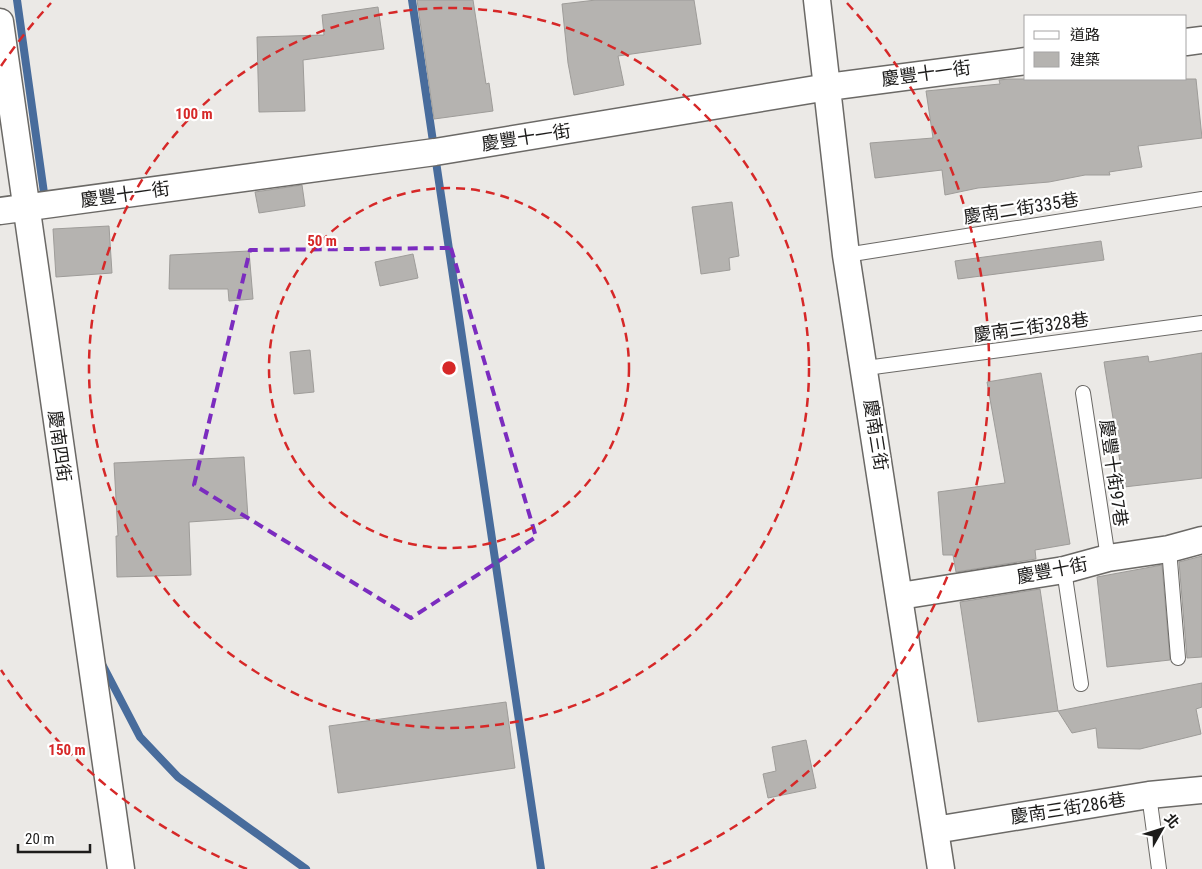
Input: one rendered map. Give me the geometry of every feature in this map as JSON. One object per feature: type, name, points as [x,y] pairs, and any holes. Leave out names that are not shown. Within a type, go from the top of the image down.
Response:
[{"type":"street","name":"慶南三街","points":[[816,0],[828,87],[846,255],[866,368],[942,869]]},
{"type":"street","name":"慶南四街","points":[[0,22],[12,209],[121,869]]},
{"type":"street","points":[[1187,42],[1202,40]]},
{"type":"street","name":"慶豐十一街","points":[[12,209],[435,152],[828,87],[1024,61]]},
{"type":"street","name":"慶豐十街","points":[[900,596],[1064,570],[1108,558],[1169,549],[1202,540]]},
{"type":"street","name":"慶南三街286巷","points":[[935,830],[1148,795],[1202,790]]},
{"type":"lane","name":"慶南二街335巷","points":[[846,255],[1202,199]]},
{"type":"lane","name":"慶南三街328巷","points":[[866,368],[1202,323]]},
{"type":"lane","name":"慶豐十街97巷","points":[[1084,393],[1108,558]]},
{"type":"lane","points":[[1169,549],[1178,658]]},
{"type":"lane","points":[[1064,570],[1081,684]]},
{"type":"lane","points":[[1148,795],[1159,869]]},
{"type":"highlighted area","points":[[451,248],[536,537],[411,618],[194,485],[250,250]]},
{"type":"building","points":[[417,0],[473,0],[486,84],[489,83],[493,111],[434,119]]},
{"type":"building","points":[[596,0],[694,0],[701,44],[618,56],[624,85],[574,95],[568,63],[562,4]]},
{"type":"building","points":[[378,7],[384,49],[303,60],[305,111],[259,112],[257,37],[324,35],[322,15]]},
{"type":"building","points":[[1196,79],[1202,138],[1138,146],[1142,167],[1109,172],[1110,175],[1085,175],[1049,182],[978,188],[945,195],[942,170],[875,178],[870,143],[933,138],[926,91],[1000,84],[999,80]]},
{"type":"building","points":[[302,185],[305,206],[259,213],[255,192]]},
{"type":"building","points":[[732,202],[739,256],[729,258],[730,270],[701,274],[692,207]]},
{"type":"building","points":[[109,226],[112,273],[56,277],[53,229]]},
{"type":"building","points":[[1101,241],[1104,260],[958,279],[955,261]]},
{"type":"building","points":[[249,251],[253,299],[229,301],[228,289],[169,289],[170,255]]},
{"type":"building","points":[[413,254],[418,278],[380,286],[375,262]]},
{"type":"building","points":[[310,350],[314,392],[294,394],[290,352]]},
{"type":"building","points":[[1202,353],[1202,478],[1124,487],[1104,362],[1148,356],[1149,362]]},
{"type":"building","points":[[1041,373],[1070,544],[1035,550],[1036,559],[956,572],[953,555],[943,555],[938,492],[1005,483],[987,382]]},
{"type":"building","points":[[244,457],[248,518],[189,522],[191,575],[117,577],[116,536],[118,536],[114,463]]},
{"type":"building","points":[[1202,556],[1202,657],[1187,658],[1179,562]]},
{"type":"building","points":[[1162,565],[1170,660],[1107,667],[1097,577]]},
{"type":"building","points":[[1040,589],[1058,711],[978,722],[960,602]]},
{"type":"building","points":[[1202,683],[1202,707],[1196,709],[1201,734],[1140,749],[1098,748],[1096,728],[1072,733],[1058,711]]},
{"type":"building","points":[[506,702],[515,768],[338,793],[329,726]]},
{"type":"building","points":[[806,740],[816,788],[768,798],[763,774],[776,771],[772,747]]},
{"type":"waterway","points":[[17,0],[44,193]]},
{"type":"waterway","points":[[412,0],[541,869]]},
{"type":"waterway","points":[[102,664],[140,737],[178,777],[306,869]]}]
